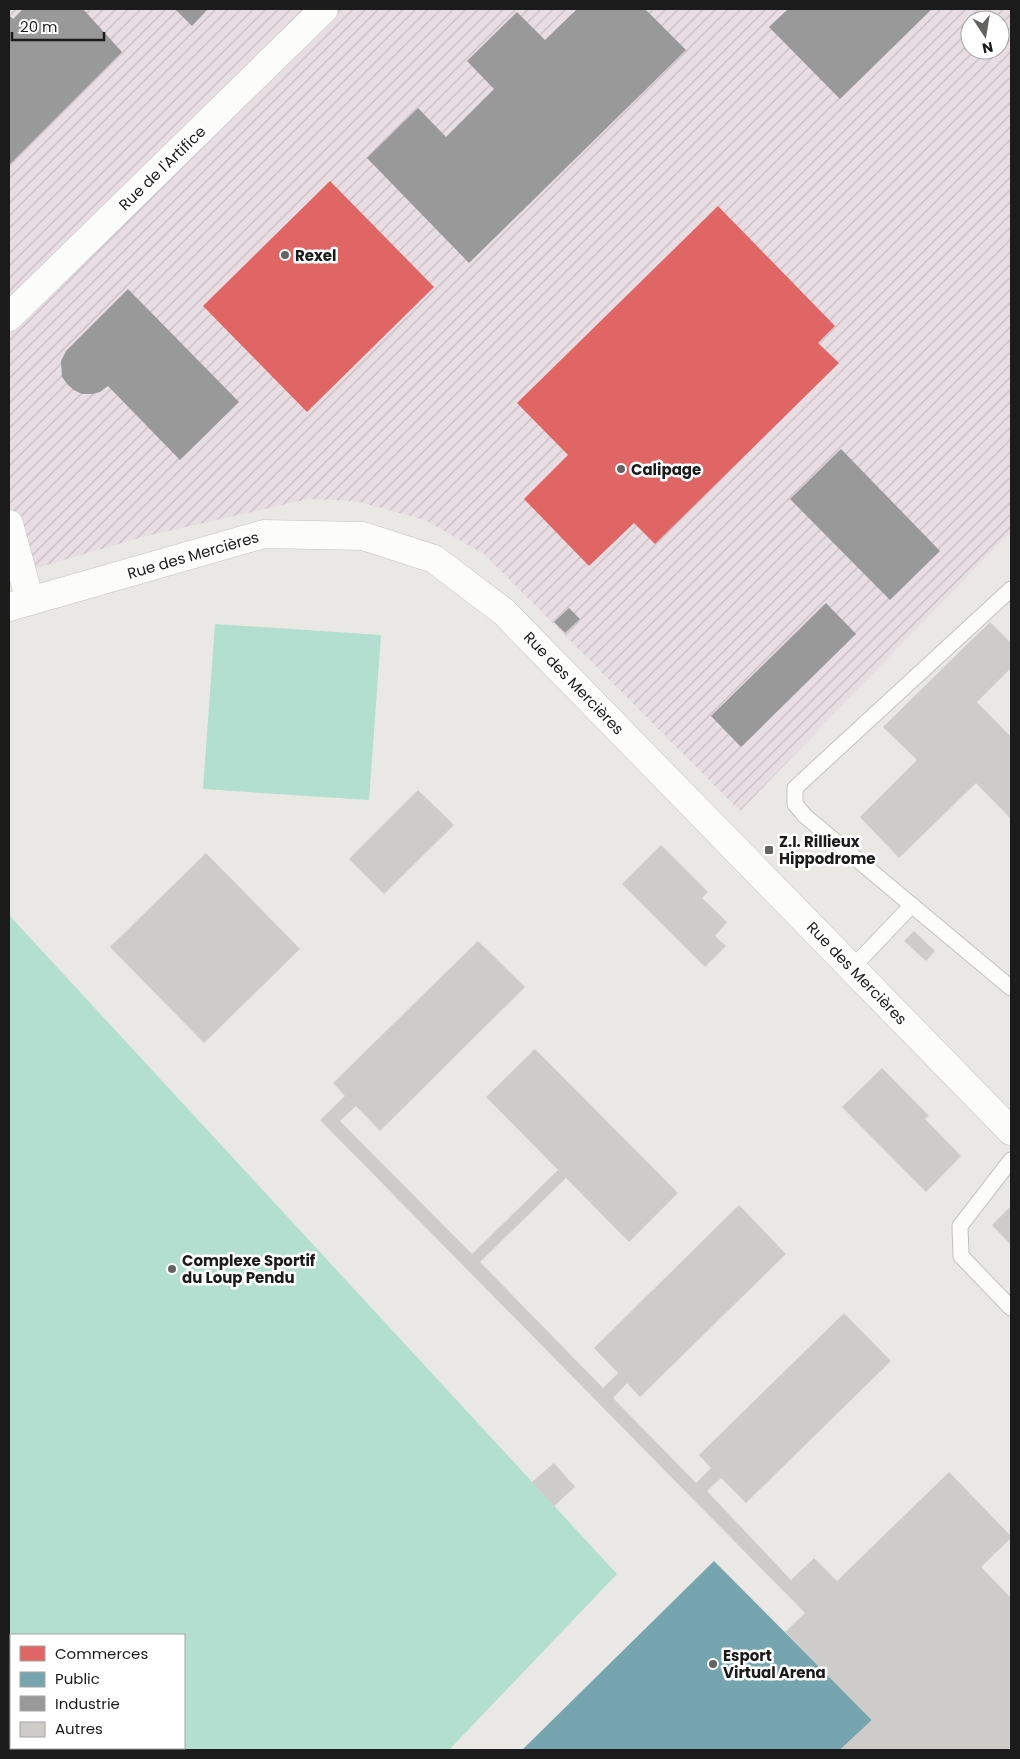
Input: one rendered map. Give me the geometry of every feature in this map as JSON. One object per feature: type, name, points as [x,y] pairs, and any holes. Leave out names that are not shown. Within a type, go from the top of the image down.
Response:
[{"type":"street","name":"Rue de l'Artifice","points":[[9,317],[314,12]]},
{"type":"street","points":[[9,524],[20,604]]},
{"type":"street","name":"Rue des Mercières","points":[[20,604],[264,534],[363,536],[434,559],[504,612],[1011,1131]]},
{"type":"lane","points":[[1011,588],[795,788],[795,804],[805,816],[1011,988]]},
{"type":"lane","points":[[852,968],[912,905]]},
{"type":"lane","points":[[1011,1160],[960,1226],[961,1256],[1011,1308]]},
{"type":"shaded area","points":[[9,9],[1011,9],[1011,531],[740,811],[484,554],[425,520],[356,501],[308,499],[146,536],[9,576]]},
{"type":"green space","points":[[215,624],[381,635],[369,800],[203,789]]},
{"type":"green space","name":"Complexe Sportif du Loup Pendu","points":[[9,915],[617,1574],[449,1750],[9,1750]]},
{"type":"building: Commerces","points":[[330,181],[434,287],[307,412],[203,306]]},
{"type":"building: Commerces","points":[[718,206],[835,326],[818,343],[839,363],[655,544],[634,523],[589,566],[524,499],[568,455],[517,403]]},
{"type":"building: Public","name":"Esport Virtual Arena","points":[[714,1561],[872,1720],[840,1750],[522,1750]]},
{"type":"building: Industrie","points":[[23,9],[83,9],[122,52],[9,165],[9,15],[13,19]]},
{"type":"building: Industrie","points":[[175,9],[208,9],[192,26]]},
{"type":"building: Industrie","points":[[577,9],[645,9],[686,50],[469,263],[367,158],[418,108],[446,137],[494,89],[467,61],[517,12],[545,40]]},
{"type":"building: Industrie","points":[[788,9],[932,9],[840,99],[769,27]]},
{"type":"building: Industrie","points":[[128,289],[239,402],[180,460],[108,386],[100,392],[82,394],[68,385],[62,377],[61,361],[66,351]]},
{"type":"building: Industrie","points":[[841,449],[940,551],[890,600],[790,499]]},
{"type":"building: Industrie","points":[[826,603],[856,634],[741,747],[711,716]]},
{"type":"building: Industrie","points":[[569,608],[580,619],[565,633],[554,622]]},
{"type":"building: Autres","points":[[990,622],[1011,643],[1011,668],[977,702],[1011,737],[1011,819],[976,783],[899,858],[860,817],[917,760],[883,727]]},
{"type":"building: Autres","points":[[418,790],[454,825],[384,894],[349,859]]},
{"type":"building: Autres","points":[[661,845],[708,892],[702,898],[727,922],[715,936],[726,946],[705,967],[622,884]]},
{"type":"building: Autres","points":[[206,853],[300,949],[204,1043],[110,947]]},
{"type":"building: Autres","points":[[914,931],[935,951],[926,961],[904,941]]},
{"type":"building: Autres","points":[[478,941],[525,987],[380,1131],[356,1106],[340,1121],[472,1254],[558,1170],[486,1097],[535,1049],[678,1193],[629,1242],[566,1178],[480,1262],[603,1388],[618,1373],[594,1348],[739,1205],[786,1254],[640,1397],[627,1383],[614,1399],[696,1483],[711,1468],[699,1455],[844,1313],[891,1361],[746,1503],[721,1478],[707,1491],[791,1580],[814,1558],[837,1581],[949,1472],[1011,1536],[981,1567],[1011,1598],[1011,1750],[840,1750],[872,1720],[785,1632],[805,1613],[320,1120],[345,1096],[333,1083]]},
{"type":"building: Autres","points":[[882,1068],[929,1116],[925,1119],[961,1156],[926,1192],[842,1107]]},
{"type":"building: Autres","points":[[1011,1206],[1011,1245],[992,1225]]},
{"type":"building: Autres","points":[[554,1463],[575,1487],[554,1506],[532,1482]]},
{"type":"place","name":"Rexel","points":[[285,255]]},
{"type":"place","name":"Calipage","points":[[621,469]]},
{"type":"place","name":"Z.I. Rillieux Hippodrome","points":[[769,850]]},
{"type":"place","name":"Complexe Sportif du Loup Pendu","points":[[172,1269]]},
{"type":"place","name":"Esport Virtual Arena","points":[[713,1664]]}]
